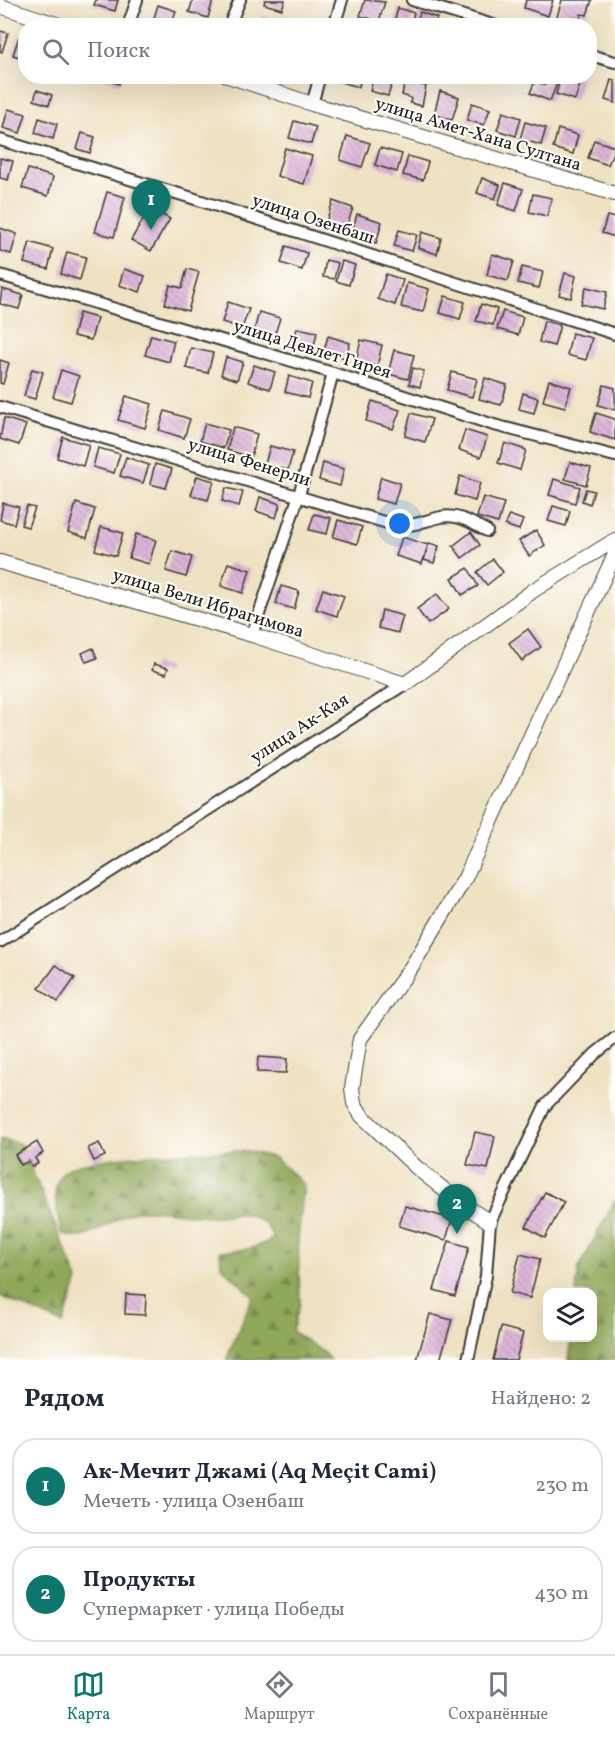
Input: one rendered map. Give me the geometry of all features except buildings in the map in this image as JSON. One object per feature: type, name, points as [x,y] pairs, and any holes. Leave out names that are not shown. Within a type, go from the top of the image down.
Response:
[{"type":"street","points":[[130,18],[136,0]]},
{"type":"street","points":[[232,18],[240,0]]},
{"type":"street","points":[[336,18],[342,0]]},
{"type":"street","points":[[412,0],[470,18]]},
{"type":"street","points":[[0,6],[37,18]]},
{"type":"street","points":[[597,57],[615,62]]},
{"type":"street","name":"улица Амет-Хана Султана","points":[[252,84],[615,194]]},
{"type":"street","points":[[312,104],[318,84]]},
{"type":"street","name":"улица Озенбаш","points":[[0,140],[189,197],[615,334]]},
{"type":"street","name":"улица Девлет Гирея","points":[[0,275],[333,373],[494,425],[615,456]]},
{"type":"street","points":[[252,635],[299,495],[333,373]]},
{"type":"street","name":"улица Фенерли","points":[[0,406],[394,525],[410,527],[442,516],[458,517],[487,531]]},
{"type":"street","name":"улица Ак-Кая","points":[[0,942],[405,684],[534,590],[615,540]]},
{"type":"street","points":[[490,1222],[462,1204],[417,1168],[362,1116],[354,1103],[352,1088],[360,1039],[412,966],[465,878],[615,554]]},
{"type":"street","name":"улица Вели Ибрагимова","points":[[0,562],[252,635],[405,684]]},
{"type":"street","points":[[468,1360],[486,1276],[490,1222],[545,1107],[595,1054],[615,1038]]},
{"type":"green space","points":[[0,1139],[21,1144],[78,1280],[63,1324],[0,1296]]},
{"type":"green space","points":[[247,1151],[275,1158],[304,1185],[298,1239],[300,1303],[292,1331],[323,1352],[330,1360],[226,1360],[253,1296],[221,1266],[220,1251],[248,1249],[273,1238],[265,1224],[256,1218],[243,1214],[206,1216],[147,1210],[128,1213],[82,1237],[72,1237],[62,1233],[55,1193],[59,1177],[64,1171],[76,1165],[122,1157]]},
{"type":"green space","points":[[615,1200],[615,1360],[568,1360],[570,1342],[597,1342],[597,1288],[576,1288],[579,1268]]},
{"type":"place","name":"Ак-Мечит Джамі (Aq Meçit Cami)","points":[[151,230]]},
{"type":"place","name":"Продукты","points":[[457,1234]]}]
